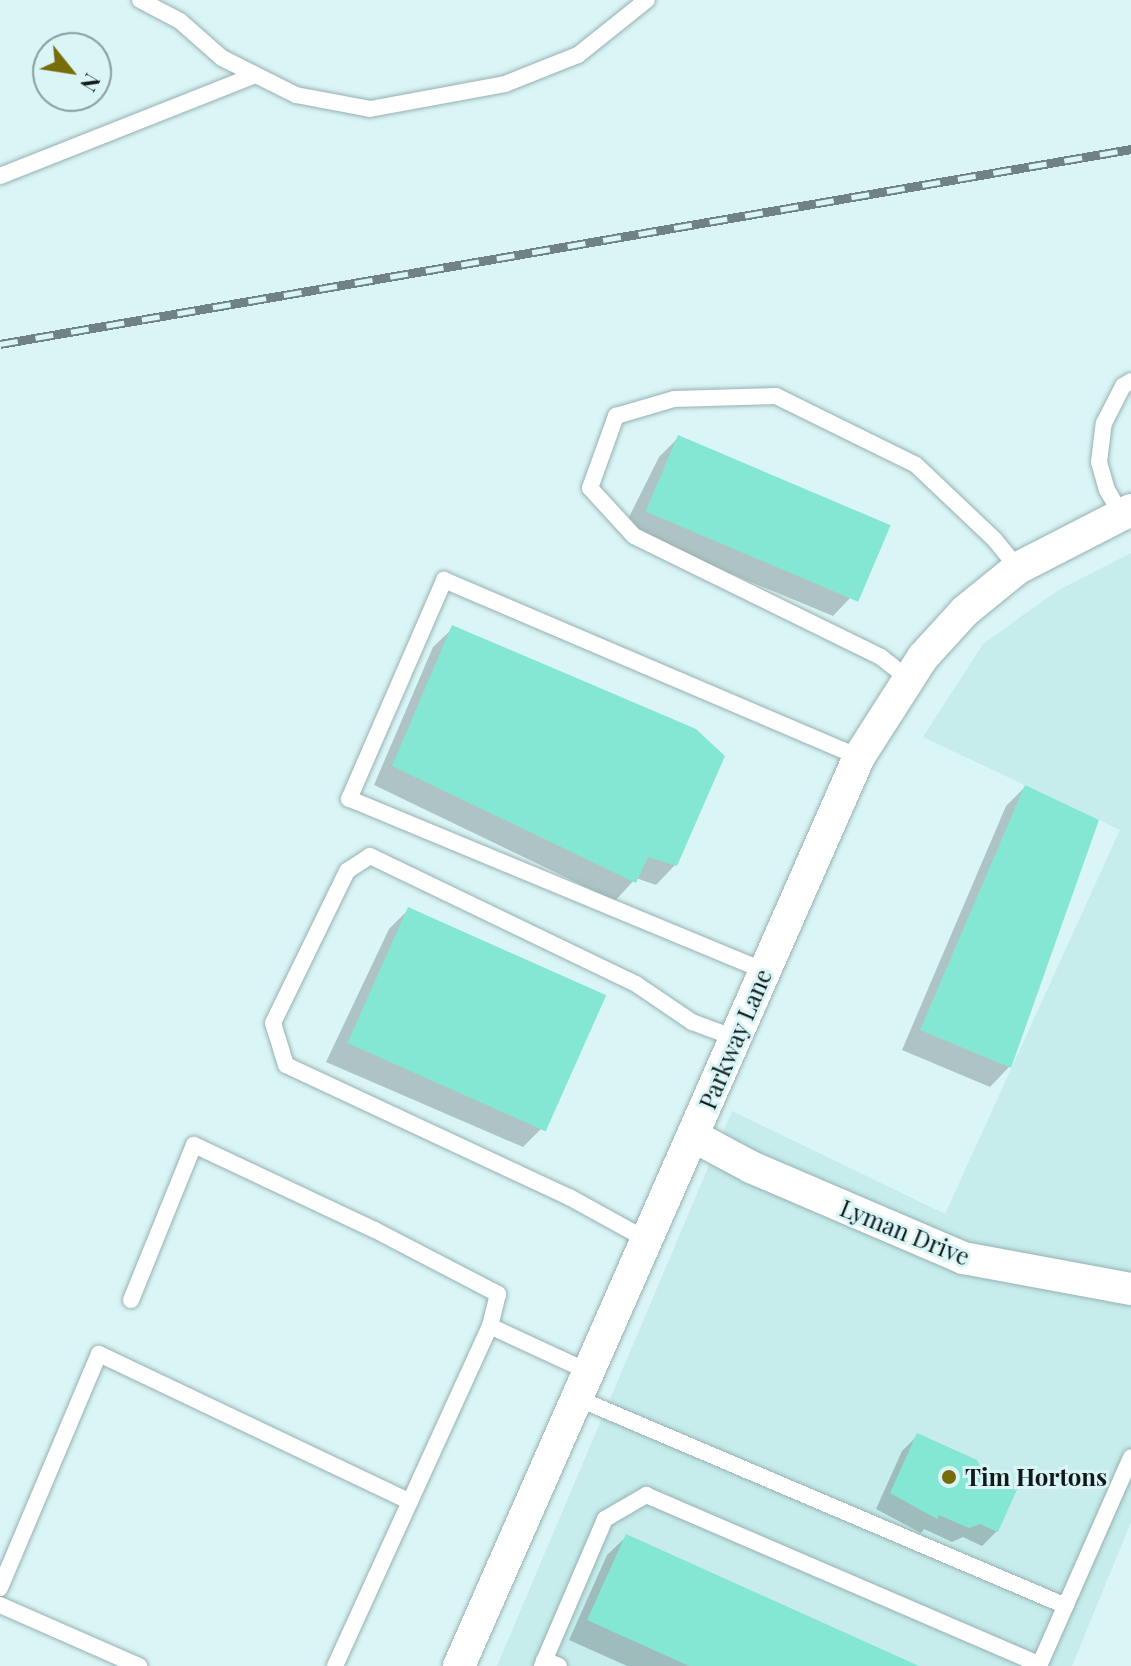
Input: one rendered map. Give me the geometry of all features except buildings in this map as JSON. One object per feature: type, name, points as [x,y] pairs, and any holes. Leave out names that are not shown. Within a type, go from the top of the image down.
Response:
[{"type":"street","name":"Parkway Lane","points":[[459,1666],[859,757],[909,679],[952,623],[1018,568],[1126,512]]},
{"type":"street","name":"Lyman Drive","points":[[693,1136],[805,1191],[963,1258],[1131,1289]]},
{"type":"lane","points":[[140,0],[180,21],[222,58],[296,95],[370,109],[505,84],[578,55],[647,0]]},
{"type":"lane","points":[[0,176],[255,75]]},
{"type":"lane","points":[[1126,512],[1107,490],[1099,462],[1104,423],[1123,386],[1131,381]]},
{"type":"lane","points":[[909,679],[881,657],[634,536],[590,488],[616,416],[674,399],[776,396],[916,465],[995,540],[1018,568]]},
{"type":"lane","points":[[765,971],[349,799],[444,580],[859,757]]},
{"type":"lane","points":[[647,1240],[569,1197],[286,1065],[273,1023],[347,871],[370,856],[636,984],[692,1022],[735,1038]]},
{"type":"lane","points":[[131,1300],[194,1145],[375,1230],[498,1294],[490,1326],[335,1666]]},
{"type":"lane","points":[[490,1326],[583,1385],[1066,1606]]},
{"type":"lane","points":[[0,1588],[99,1354],[410,1502]]},
{"type":"lane","points":[[548,1664],[605,1519],[646,1495],[1040,1665],[1131,1457]]},
{"type":"lane","points":[[0,1605],[139,1666]]},
{"type":"shaded area","points":[[1131,553],[1131,1522],[1072,1666],[497,1666],[732,1111],[945,1214],[1120,830],[923,737],[983,644],[1057,591]]},
{"type":"railway","points":[[0,344],[1131,149]]},
{"type":"place","name":"Tim Hortons","points":[[949,1477]]}]
